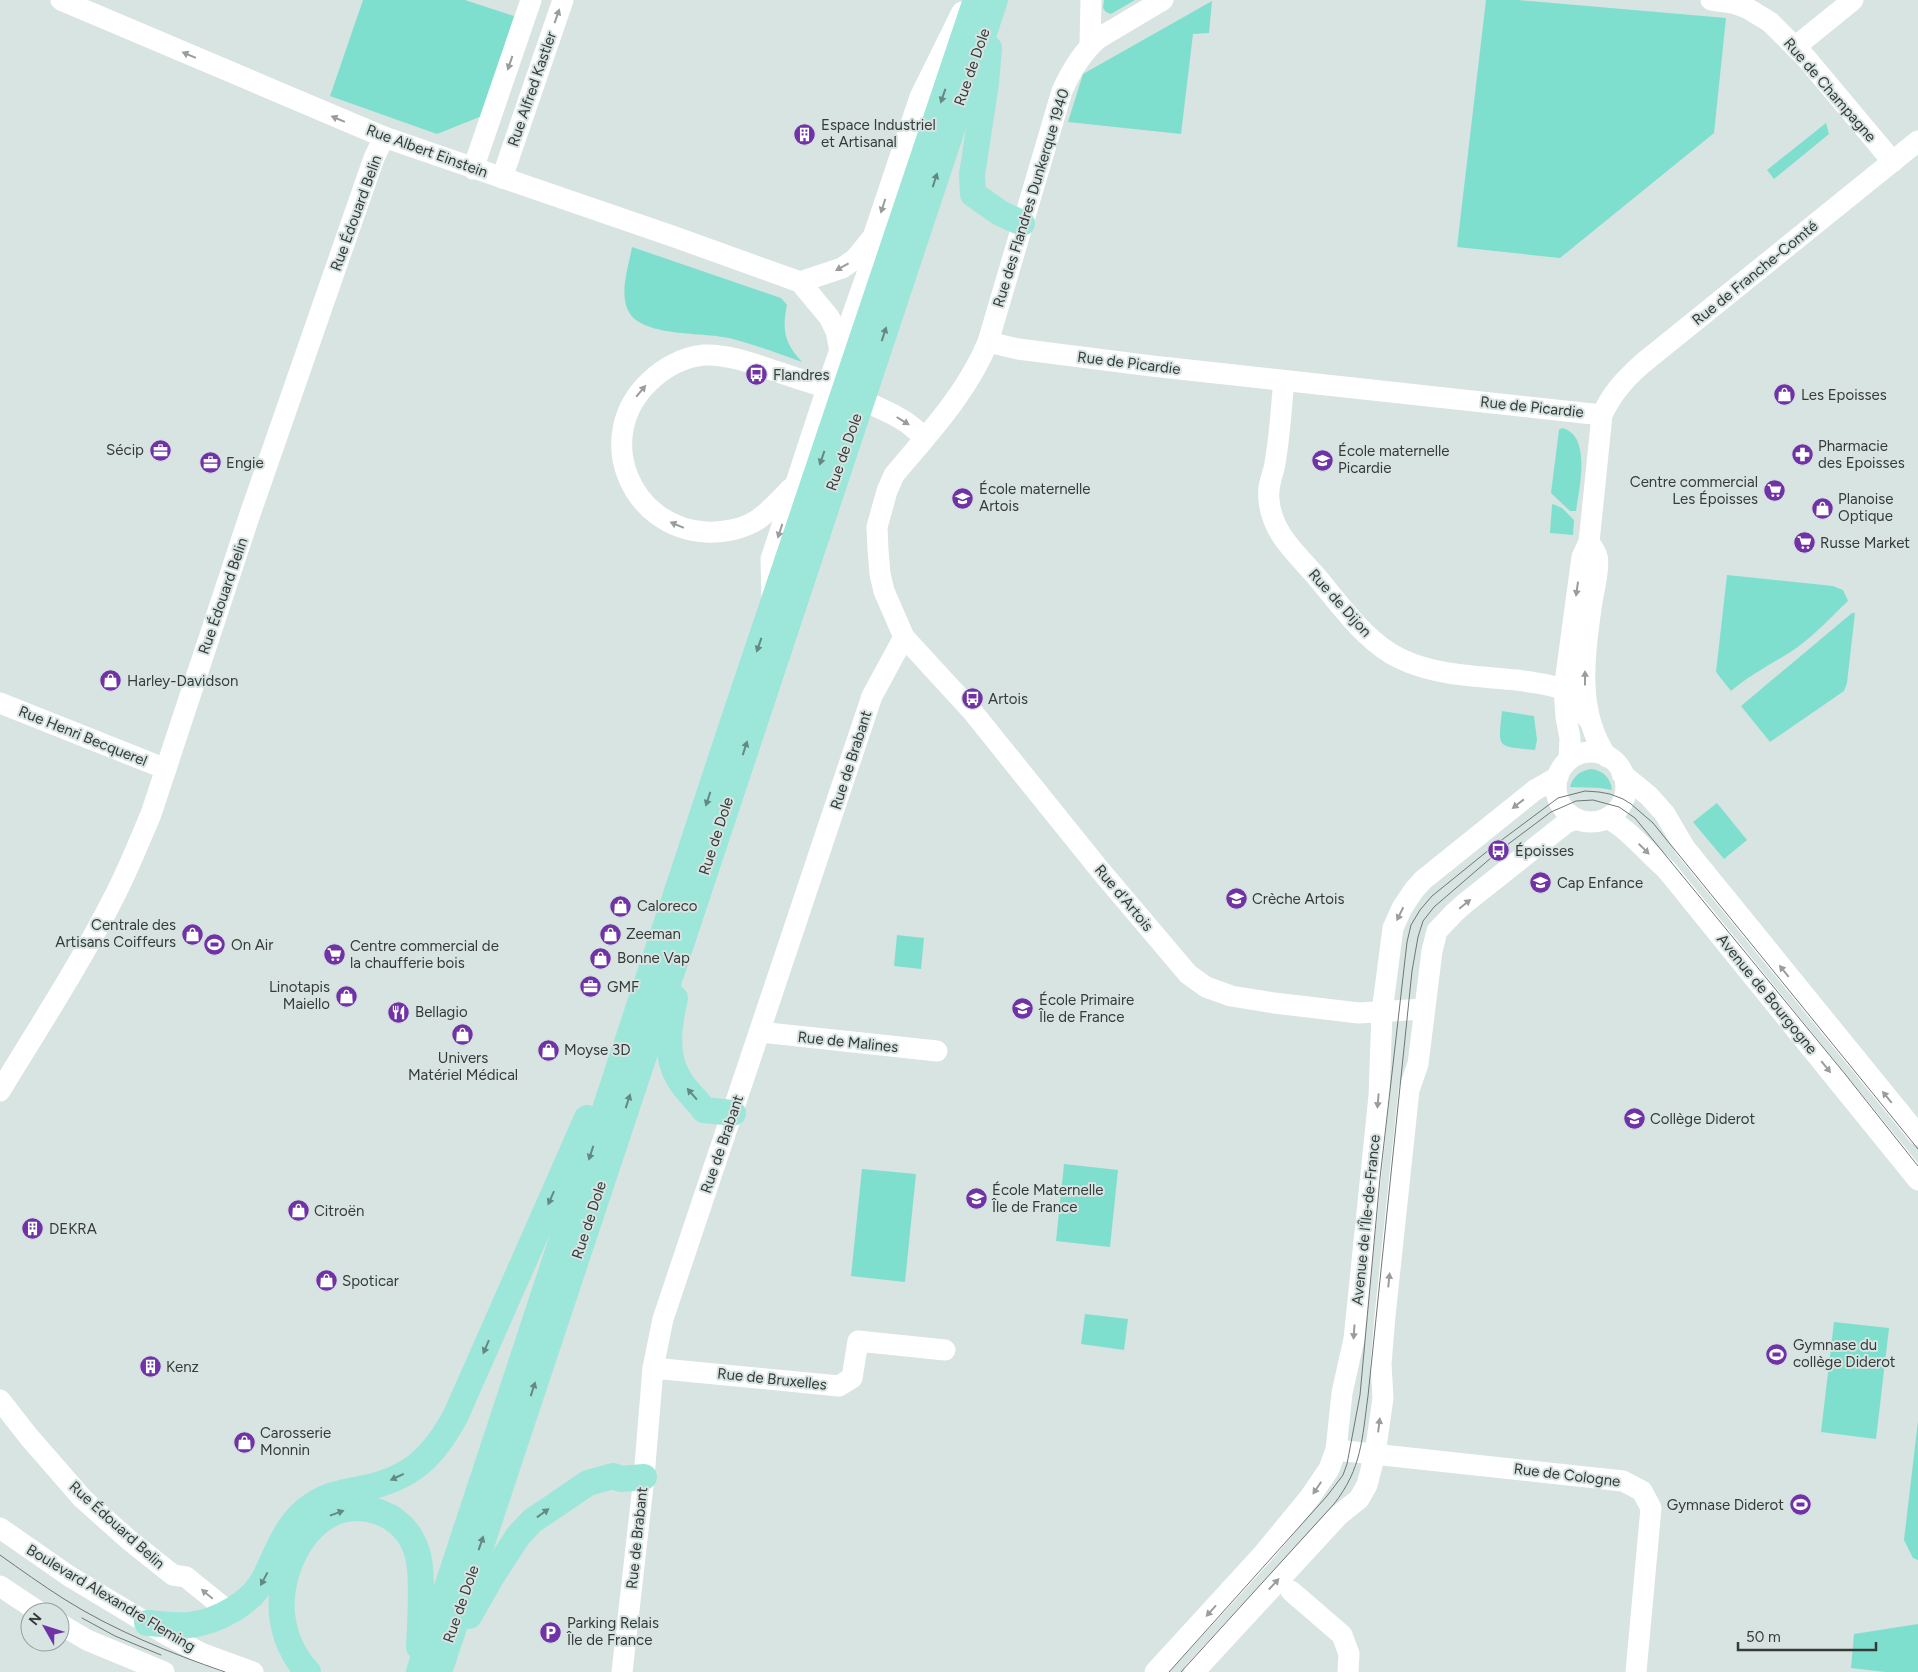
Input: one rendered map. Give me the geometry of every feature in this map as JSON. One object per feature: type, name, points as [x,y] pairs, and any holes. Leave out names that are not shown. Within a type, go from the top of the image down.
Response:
[{"type":"main road","points":[[983,2],[986,83],[972,175],[973,194],[1000,213],[1022,224]]},
{"type":"main road","name":"Rue de Dole","points":[[429,1671],[698,888],[838,412],[848,368],[983,2]]},
{"type":"main road","name":"Rue de Dole","points":[[429,1671],[643,994],[838,412]]},
{"type":"main road","points":[[698,888],[669,1028],[671,1062],[680,1081],[704,1110],[733,1113]]},
{"type":"main road","points":[[147,1623],[188,1625],[228,1612],[250,1598],[259,1589],[286,1533],[309,1507],[326,1496],[377,1486],[395,1479],[413,1469],[427,1458],[443,1439],[456,1415],[552,1195],[643,994]]},
{"type":"main road","points":[[429,1671],[518,1536],[532,1521],[588,1483],[613,1476],[621,1479],[644,1477]]},
{"type":"main road","points":[[308,1672],[294,1653],[286,1636],[282,1614],[282,1594],[285,1575],[292,1556],[303,1538],[316,1523],[333,1513],[351,1508],[371,1509],[387,1516],[400,1524],[410,1535],[418,1553],[429,1671]]},
{"type":"street","name":"Rue Albert Einstein","points":[[61,0],[384,137],[800,282]]},
{"type":"street","name":"Rue Alfred Kastler","points":[[472,169],[531,0]]},
{"type":"street","name":"Rue Alfred Kastler","points":[[502,178],[563,0]]},
{"type":"street","points":[[1090,0],[1090,45]]},
{"type":"street","points":[[1090,45],[1109,31],[1163,0]]},
{"type":"street","name":"Rue de Champagne","points":[[1711,0],[1733,3],[1747,8],[1770,22],[1795,47],[1892,162]]},
{"type":"street","points":[[1795,47],[1853,0]]},
{"type":"street","name":"Rue de Dole","points":[[848,368],[873,257],[873,237],[920,97],[983,2]]},
{"type":"street","name":"Rue des Flandres Dunkerque 1940","points":[[988,342],[1062,91],[1069,74],[1090,45]]},
{"type":"street","name":"Rue Édouard Belin","points":[[0,1091],[85,950],[134,855],[151,814],[280,429],[374,158],[384,137]]},
{"type":"street","name":"Rue de Franche-Comté","points":[[1602,414],[1610,398],[1629,375],[1918,141]]},
{"type":"street","points":[[848,368],[836,331],[829,317],[800,282],[842,268],[855,259],[873,237]]},
{"type":"street","points":[[904,637],[884,591],[880,574],[877,527],[887,491],[894,475],[965,387],[980,361],[988,342]]},
{"type":"street","name":"Rue de Picardie","points":[[988,342],[1028,351],[1284,381],[1602,414]]},
{"type":"street","name":"Rue de Dole","points":[[838,412],[795,484],[775,506],[756,520],[735,529],[714,532],[696,531],[676,526],[657,515],[640,500],[628,479],[622,459],[622,435],[627,413],[638,392],[656,374],[675,363],[691,357],[721,356],[740,360],[814,384],[879,408],[900,419],[925,438]]},
{"type":"street","name":"Rue de Dijon","points":[[1284,381],[1276,459],[1269,481],[1268,498],[1271,514],[1278,533],[1354,620],[1374,641],[1390,653],[1402,660],[1435,672],[1529,682],[1564,690]]},
{"type":"street","points":[[1564,690],[1580,705],[1599,745],[1607,756],[1616,763],[1622,774],[1625,791],[1619,808],[1607,818],[1595,822],[1576,819],[1568,813],[1558,798],[1556,783],[1564,768],[1570,738],[1564,690],[1582,557],[1589,542],[1602,414]]},
{"type":"street","name":"Rue de Dole","points":[[772,607],[771,559],[795,484]]},
{"type":"street","points":[[1588,719],[1584,680],[1598,557],[1589,542]]},
{"type":"street","name":"Rue d'Artois","points":[[904,637],[972,711],[1100,870],[1188,974],[1206,987],[1231,996],[1359,1013],[1424,1010]]},
{"type":"street","name":"Rue de Brabant","points":[[622,1672],[644,1477],[653,1368],[663,1320],[872,696],[904,637]]},
{"type":"street","name":"Rue Henri Becquerel","points":[[0,703],[166,769]]},
{"type":"street","points":[[1564,768],[1585,753],[1593,752],[1607,756]]},
{"type":"street","name":"Avenue de l’Île-de-France","points":[[1155,1672],[1264,1553],[1310,1497],[1329,1469],[1336,1450],[1342,1394],[1354,1339],[1379,1096],[1382,1012],[1393,928],[1402,908],[1414,890],[1436,868],[1564,768]]},
{"type":"street","name":"Avenue de Bourgogne","points":[[1622,774],[1649,796],[1665,814],[1685,848],[1918,1135]]},
{"type":"street","name":"Avenue de Bourgogne","points":[[1607,818],[1625,829],[1644,850],[1666,869],[1918,1180]]},
{"type":"street","name":"Avenue de l’Île-de-France","points":[[1194,1672],[1339,1515],[1359,1499],[1367,1485],[1375,1454],[1383,1398],[1381,1364],[1385,1316],[1409,1090],[1418,1064],[1432,951],[1437,932],[1454,913],[1566,823],[1576,819]]},
{"type":"street","name":"Rue de Malines","points":[[760,1032],[937,1051]]},
{"type":"street","name":"Rue de Bruxelles","points":[[653,1368],[838,1386],[852,1378],[858,1341],[945,1350]]},
{"type":"street","name":"Rue Édouard Belin","points":[[0,1400],[29,1437],[83,1499],[129,1540],[173,1575],[186,1577],[228,1612]]},
{"type":"street","name":"Rue de Cologne","points":[[1336,1450],[1623,1481],[1642,1491],[1651,1508],[1636,1672]]},
{"type":"street","name":"Boulevard Alexandre Fleming","points":[[0,1528],[69,1576],[147,1623],[201,1653],[252,1672]]},
{"type":"street","points":[[0,1586],[24,1602]]},
{"type":"street","points":[[1291,1591],[1342,1635],[1348,1654],[1348,1672]]},
{"type":"street","points":[[70,1630],[134,1672]]},
{"type":"street","points":[[88,1640],[164,1672]]},
{"type":"green space","points":[[363,0],[465,0],[514,16],[482,116],[437,134],[330,96]]},
{"type":"green space","points":[[1104,0],[1135,0],[1111,14],[1103,8]]},
{"type":"green space","points":[[1486,0],[1518,0],[1726,18],[1714,133],[1560,258],[1457,247]]},
{"type":"green space","points":[[1212,1],[1209,33],[1193,34],[1181,134],[1068,122],[1083,74]]},
{"type":"green space","points":[[1826,123],[1829,134],[1774,179],[1767,170]]},
{"type":"green space","points":[[632,247],[781,298],[787,305],[785,329],[788,342],[802,362],[733,339],[674,332],[644,325],[634,318],[627,308],[625,301],[626,277]]},
{"type":"green space","points":[[1562,428],[1571,433],[1577,441],[1580,452],[1581,477],[1576,511],[1570,511],[1551,493],[1559,430]]},
{"type":"green space","points":[[1553,504],[1562,508],[1574,520],[1573,535],[1550,533]]},
{"type":"green space","points":[[1727,575],[1833,586],[1843,590],[1848,601],[1805,642],[1731,691],[1716,672]]},
{"type":"green space","points":[[1852,613],[1855,613],[1847,683],[1844,691],[1770,742],[1741,706]]},
{"type":"green space","points":[[1502,711],[1534,716],[1537,740],[1535,750],[1513,748],[1502,744],[1500,733]]},
{"type":"green space","points":[[1592,769],[1600,771],[1606,776],[1612,790],[1570,787],[1578,774]]},
{"type":"green space","points":[[1717,803],[1747,840],[1724,859],[1693,822]]},
{"type":"green space","points":[[897,935],[924,938],[921,969],[894,966]]},
{"type":"green space","points":[[1064,1164],[1118,1170],[1110,1247],[1056,1241]]},
{"type":"green space","points":[[862,1169],[916,1174],[905,1282],[851,1276]]},
{"type":"green space","points":[[1085,1314],[1128,1319],[1124,1350],[1081,1344]]},
{"type":"green space","points":[[1834,1322],[1889,1328],[1876,1439],[1821,1432]]},
{"type":"green space","points":[[1918,1421],[1918,1560],[1913,1558],[1904,1540]]},
{"type":"green space","points":[[1918,1624],[1918,1672],[1885,1672],[1851,1668],[1854,1634]]},
{"type":"tram line","points":[[1169,1672],[1327,1496],[1343,1475],[1347,1464],[1360,1395],[1380,1178],[1407,942],[1411,925],[1420,910],[1432,896],[1495,845],[1558,798],[1585,791],[1610,794],[1631,804],[1653,823],[1918,1149]]},
{"type":"tram line","points":[[1181,1672],[1334,1504],[1350,1478],[1359,1453],[1368,1396],[1412,971],[1418,937],[1423,921],[1434,907],[1499,851],[1551,812],[1576,801],[1593,800],[1619,807],[1635,818],[1918,1166]]},
{"type":"tram line","points":[[0,1555],[64,1599],[102,1621],[163,1649],[225,1672]]},
{"type":"tram line","points":[[82,1618],[115,1636],[161,1655]]},
{"type":"place","name":"Espace Industriel et Artisanal","points":[[805,134]]},
{"type":"place","name":"Flandres","points":[[757,375]]},
{"type":"place","name":"Les Epoisses","points":[[1785,395]]},
{"type":"place","name":"Sécip","points":[[160,450]]},
{"type":"place","name":"Pharmacie des Epoisses","points":[[1802,455]]},
{"type":"place","name":"École maternelle Picardie","points":[[1322,460]]},
{"type":"place","name":"Engie","points":[[210,463]]},
{"type":"place","name":"Centre commercial Les Époisses","points":[[1774,491]]},
{"type":"place","name":"École maternelle Artois","points":[[963,498]]},
{"type":"place","name":"Planoise Optique","points":[[1822,508]]},
{"type":"place","name":"Russe Market","points":[[1804,543]]},
{"type":"place","name":"Harley-Davidson","points":[[111,681]]},
{"type":"place","name":"Artois","points":[[972,699]]},
{"type":"place","name":"Époisses","points":[[1499,851]]},
{"type":"place","name":"Cap Enfance","points":[[1541,883]]},
{"type":"place","name":"Crèche Artois","points":[[1236,899]]},
{"type":"place","name":"Caloreco","points":[[621,906]]},
{"type":"place","name":"Centrale des Artisans Coiffeurs","points":[[192,934]]},
{"type":"place","name":"Zeeman","points":[[610,934]]},
{"type":"place","name":"On Air","points":[[215,945]]},
{"type":"place","name":"Centre commercial de la chaufferie bois","points":[[334,955]]},
{"type":"place","name":"Bonne Vap","points":[[601,958]]},
{"type":"place","name":"GMF","points":[[591,987]]},
{"type":"place","name":"Linotapis Maiello","points":[[346,996]]},
{"type":"place","name":"École Primaire Île de France","points":[[1023,1009]]},
{"type":"place","name":"Bellagio","points":[[399,1012]]},
{"type":"place","name":"Univers Matériel Médical","points":[[463,1035]]},
{"type":"place","name":"Moyse 3D","points":[[548,1050]]},
{"type":"place","name":"Collège Diderot","points":[[1634,1119]]},
{"type":"place","name":"École Maternelle Île de France","points":[[976,1199]]},
{"type":"place","name":"Citroën","points":[[298,1211]]},
{"type":"place","name":"DEKRA","points":[[33,1229]]},
{"type":"place","name":"Spoticar","points":[[326,1281]]},
{"type":"place","name":"Gymnase du collège Diderot","points":[[1777,1354]]},
{"type":"place","name":"Kenz","points":[[150,1367]]},
{"type":"place","name":"Carosserie Monnin","points":[[244,1442]]},
{"type":"place","name":"Gymnase Diderot","points":[[1800,1505]]},
{"type":"place","name":"Parking Relais Île de France","points":[[551,1632]]}]
